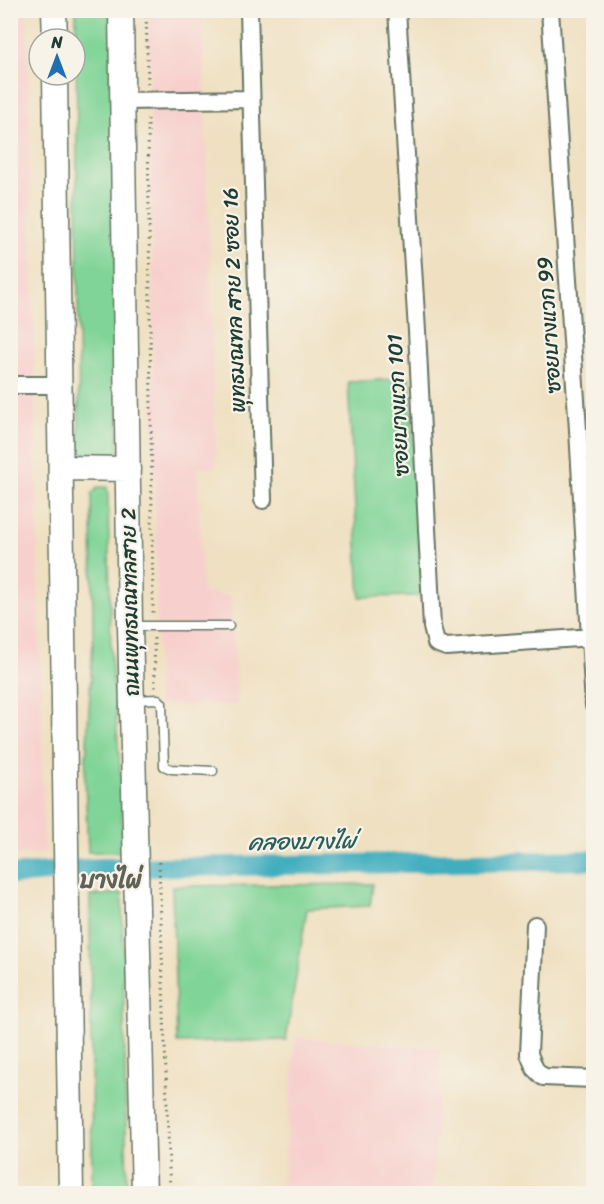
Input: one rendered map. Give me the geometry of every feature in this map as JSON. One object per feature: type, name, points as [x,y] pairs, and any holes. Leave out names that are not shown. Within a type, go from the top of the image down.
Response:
[{"type":"main road","points":[[54,10],[55,27]]},
{"type":"main road","name":"ถนนพุทธมณฑลสาย 2","points":[[121,10],[130,626],[143,700],[135,799],[150,941],[144,1194]]},
{"type":"main road","points":[[55,87],[71,1194]]},
{"type":"main road","points":[[61,468],[128,469]]},
{"type":"street","name":"พุทธมณฑล สาย 2 ซอย 16","points":[[249,10],[263,500]]},
{"type":"street","name":"ซอยบางแวก 101","points":[[397,10],[432,627],[436,643],[446,647],[591,637]]},
{"type":"street","name":"ซอยบางแวก 99","points":[[550,10],[594,706]]},
{"type":"street","points":[[123,101],[251,99]]},
{"type":"street","points":[[10,385],[59,385]]},
{"type":"street","points":[[535,925],[529,1054],[531,1061],[543,1077],[594,1079]]},
{"type":"lane","points":[[130,626],[229,626]]},
{"type":"lane","points":[[143,700],[160,701],[163,705],[164,766],[171,769],[213,771]]},
{"type":"path","points":[[143,700],[154,626],[146,10]]},
{"type":"path","points":[[158,852],[150,941],[170,1194]]},
{"type":"shaded area","points":[[27,10],[44,853],[11,855],[10,11]]},
{"type":"shaded area","points":[[149,11],[202,11],[216,467],[197,468],[203,593],[230,596],[238,705],[158,705]]},
{"type":"shaded area","points":[[296,1038],[441,1049],[433,1193],[281,1193]]},
{"type":"shaded area","points":[[180,1185],[273,1193],[180,1193]]},
{"type":"green space","points":[[76,11],[112,11],[119,462],[89,462],[79,456],[77,87],[87,87],[87,27],[76,27]]},
{"type":"green space","points":[[410,378],[422,596],[360,597],[348,382]]},
{"type":"green space","points":[[98,487],[107,487],[108,497],[111,657],[122,791],[122,852],[88,852],[85,778],[93,641],[92,494]]},
{"type":"green space","points":[[373,884],[370,906],[307,909],[286,1040],[177,1043],[172,886]]},
{"type":"green space","points":[[122,893],[127,1193],[92,1193],[90,896]]},
{"type":"waterway","name":"คลองบางไผ่","points":[[10,875],[98,868],[594,860]]},
{"type":"district","name":"บางไผ่","points":[[111,880]]}]
